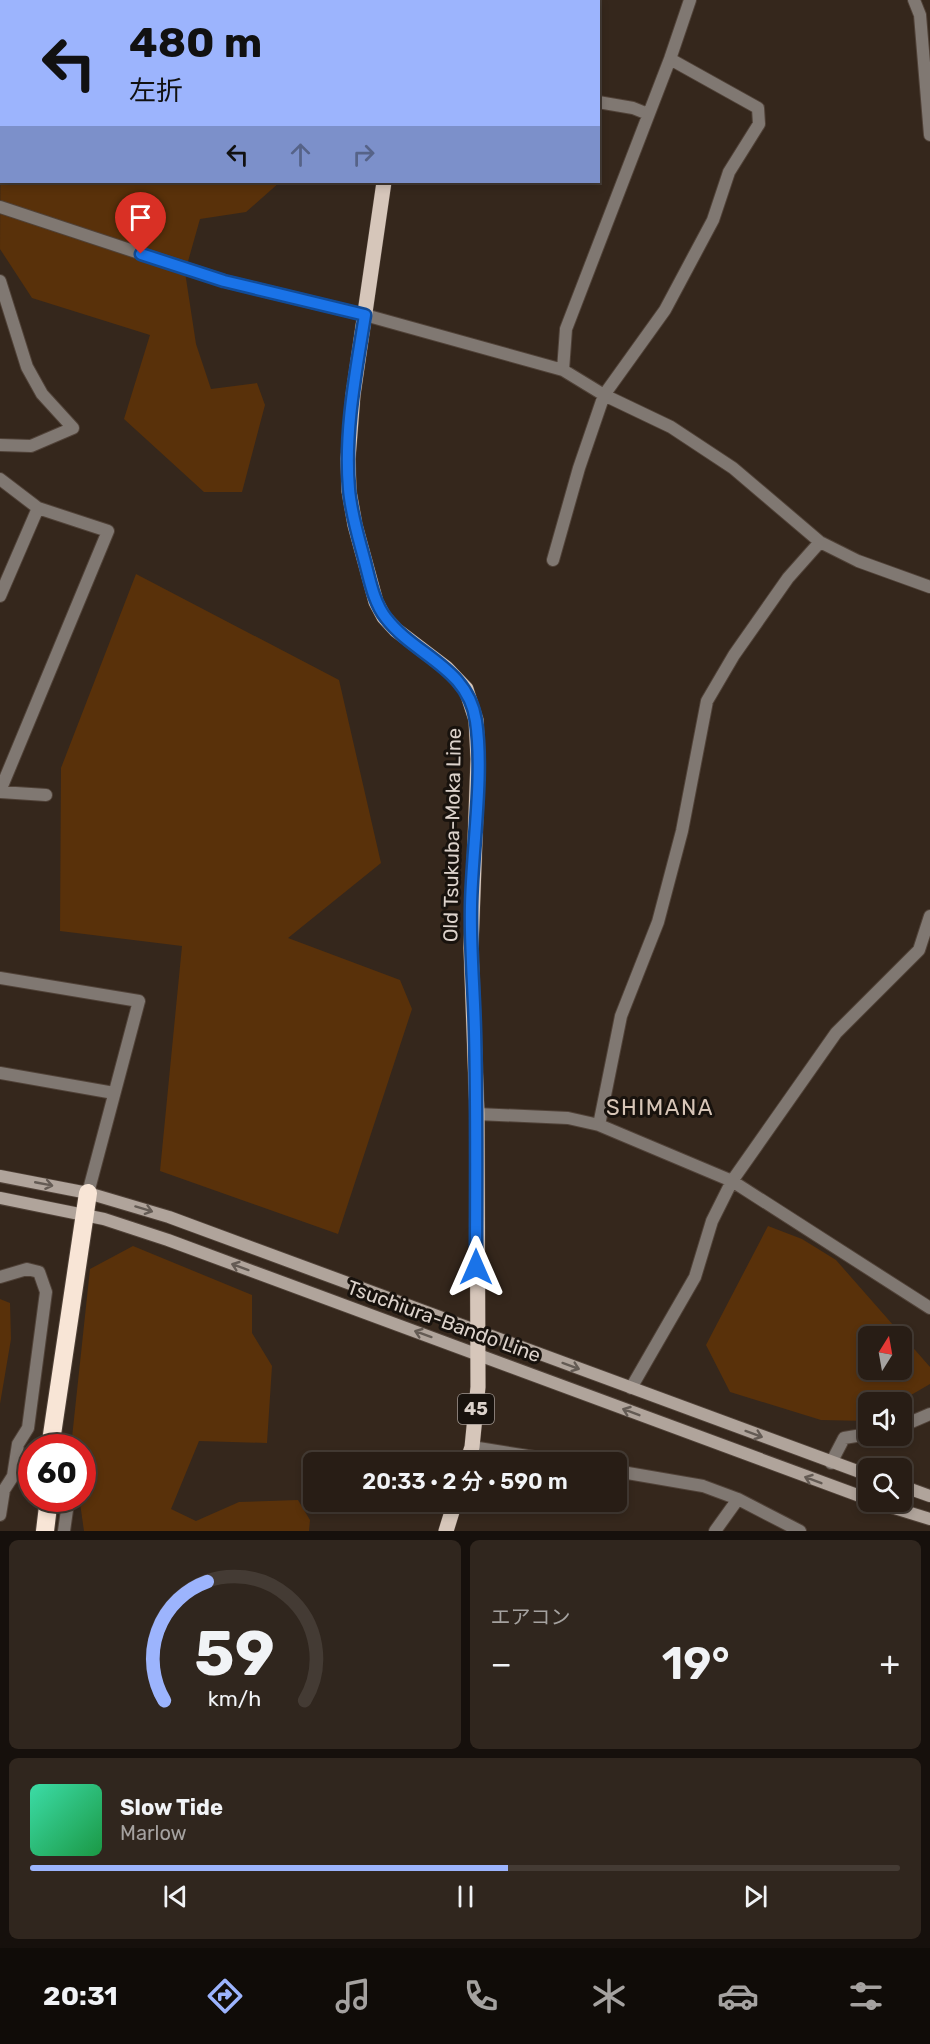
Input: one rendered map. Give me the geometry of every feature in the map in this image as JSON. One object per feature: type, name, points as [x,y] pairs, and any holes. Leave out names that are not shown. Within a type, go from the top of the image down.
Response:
[{"type":"highway","points":[[52,1434],[83,1214],[88,1193]]},
{"type":"highway","points":[[33,1531],[35,1512]]},
{"type":"highway","points":[[45,1531],[47,1512]]},
{"type":"main road","name":"Old Tsukuba-Moka Line","points":[[384,183],[353,395],[348,459],[349,491],[376,602],[384,617],[396,630],[447,668],[466,689],[476,720],[478,759],[471,948],[477,1114],[478,1355],[477,1398],[470,1452]]},
{"type":"main road","name":"Tsuchiura-Bando Line","points":[[0,1176],[88,1193],[169,1217],[858,1472]]},
{"type":"main road","name":"Tsuchiura-Bando Line","points":[[0,1198],[83,1214],[168,1240],[858,1495]]},
{"type":"main road","points":[[912,1490],[930,1496]]},
{"type":"main road","points":[[446,1531],[452,1512]]},
{"type":"main road","points":[[906,1512],[930,1520]]},
{"type":"street","points":[[563,370],[566,329],[670,59],[690,0]]},
{"type":"street","points":[[914,0],[920,15],[930,135]]},
{"type":"street","points":[[554,560],[579,468],[604,395],[665,310],[713,220],[729,172],[759,124],[758,108],[670,59]]},
{"type":"street","points":[[600,102],[633,108],[648,114]]},
{"type":"street","points":[[0,207],[224,281],[365,315],[563,370],[604,395],[671,427],[733,468],[820,542],[858,561],[930,587]]},
{"type":"street","points":[[0,282],[27,367],[42,394],[73,428],[32,446],[0,445]]},
{"type":"street","points":[[0,479],[38,508],[108,531],[0,792],[46,795]]},
{"type":"street","points":[[0,596],[38,508]]},
{"type":"street","points":[[598,1125],[621,1016],[658,922],[682,831],[707,701],[788,579],[820,542]]},
{"type":"street","points":[[631,1388],[695,1277],[712,1221],[732,1181],[836,1033],[919,950],[930,916]]},
{"type":"street","points":[[0,978],[139,1001],[88,1193]]},
{"type":"street","points":[[0,1073],[114,1093]]},
{"type":"street","points":[[477,1114],[568,1118],[598,1125],[732,1181],[930,1308]]},
{"type":"street","points":[[0,1277],[27,1269],[39,1272],[46,1292],[28,1428],[18,1444],[13,1476],[4,1490],[0,1515]]},
{"type":"street","points":[[912,1422],[930,1414]]},
{"type":"street","points":[[831,1463],[844,1438],[858,1436]]},
{"type":"street","points":[[472,1447],[503,1452]]},
{"type":"street","points":[[627,1473],[703,1486],[738,1499],[800,1531]]},
{"type":"street","points":[[716,1531],[738,1499]]},
{"type":"street","points":[[64,1531],[67,1512]]},
{"type":"shaded area","points":[[0,183],[279,183],[246,212],[200,219],[185,272],[196,344],[211,389],[257,383],[265,405],[242,492],[204,492],[124,419],[150,335],[32,298],[0,249]]},
{"type":"shaded area","points":[[136,574],[339,680],[381,863],[288,938],[400,980],[412,1009],[338,1234],[160,1171],[182,946],[60,931],[61,768]]},
{"type":"shaded area","points":[[768,1226],[802,1239],[836,1260],[894,1326],[858,1326],[858,1380],[912,1380],[912,1347],[930,1367],[930,1384],[912,1394],[912,1392],[858,1392],[858,1421],[821,1420],[730,1392],[706,1345]]},
{"type":"shaded area","points":[[133,1246],[252,1295],[252,1333],[272,1366],[267,1443],[199,1441],[171,1509],[196,1521],[239,1502],[298,1500],[303,1512],[310,1520],[309,1531],[84,1531],[81,1512],[96,1512],[96,1434],[72,1434],[90,1269]]},
{"type":"shaded area","points":[[0,1299],[10,1303],[11,1339],[0,1404]]},
{"type":"district","name":"SHIMANA","points":[[660,1107]]},
{"type":"route","points":[[141,254],[224,281],[365,315],[353,395],[348,459],[349,491],[355,525],[376,602],[384,617],[396,630],[447,668],[466,689],[476,720],[478,759],[471,948],[475,1004],[477,1114],[476,1267]]}]
